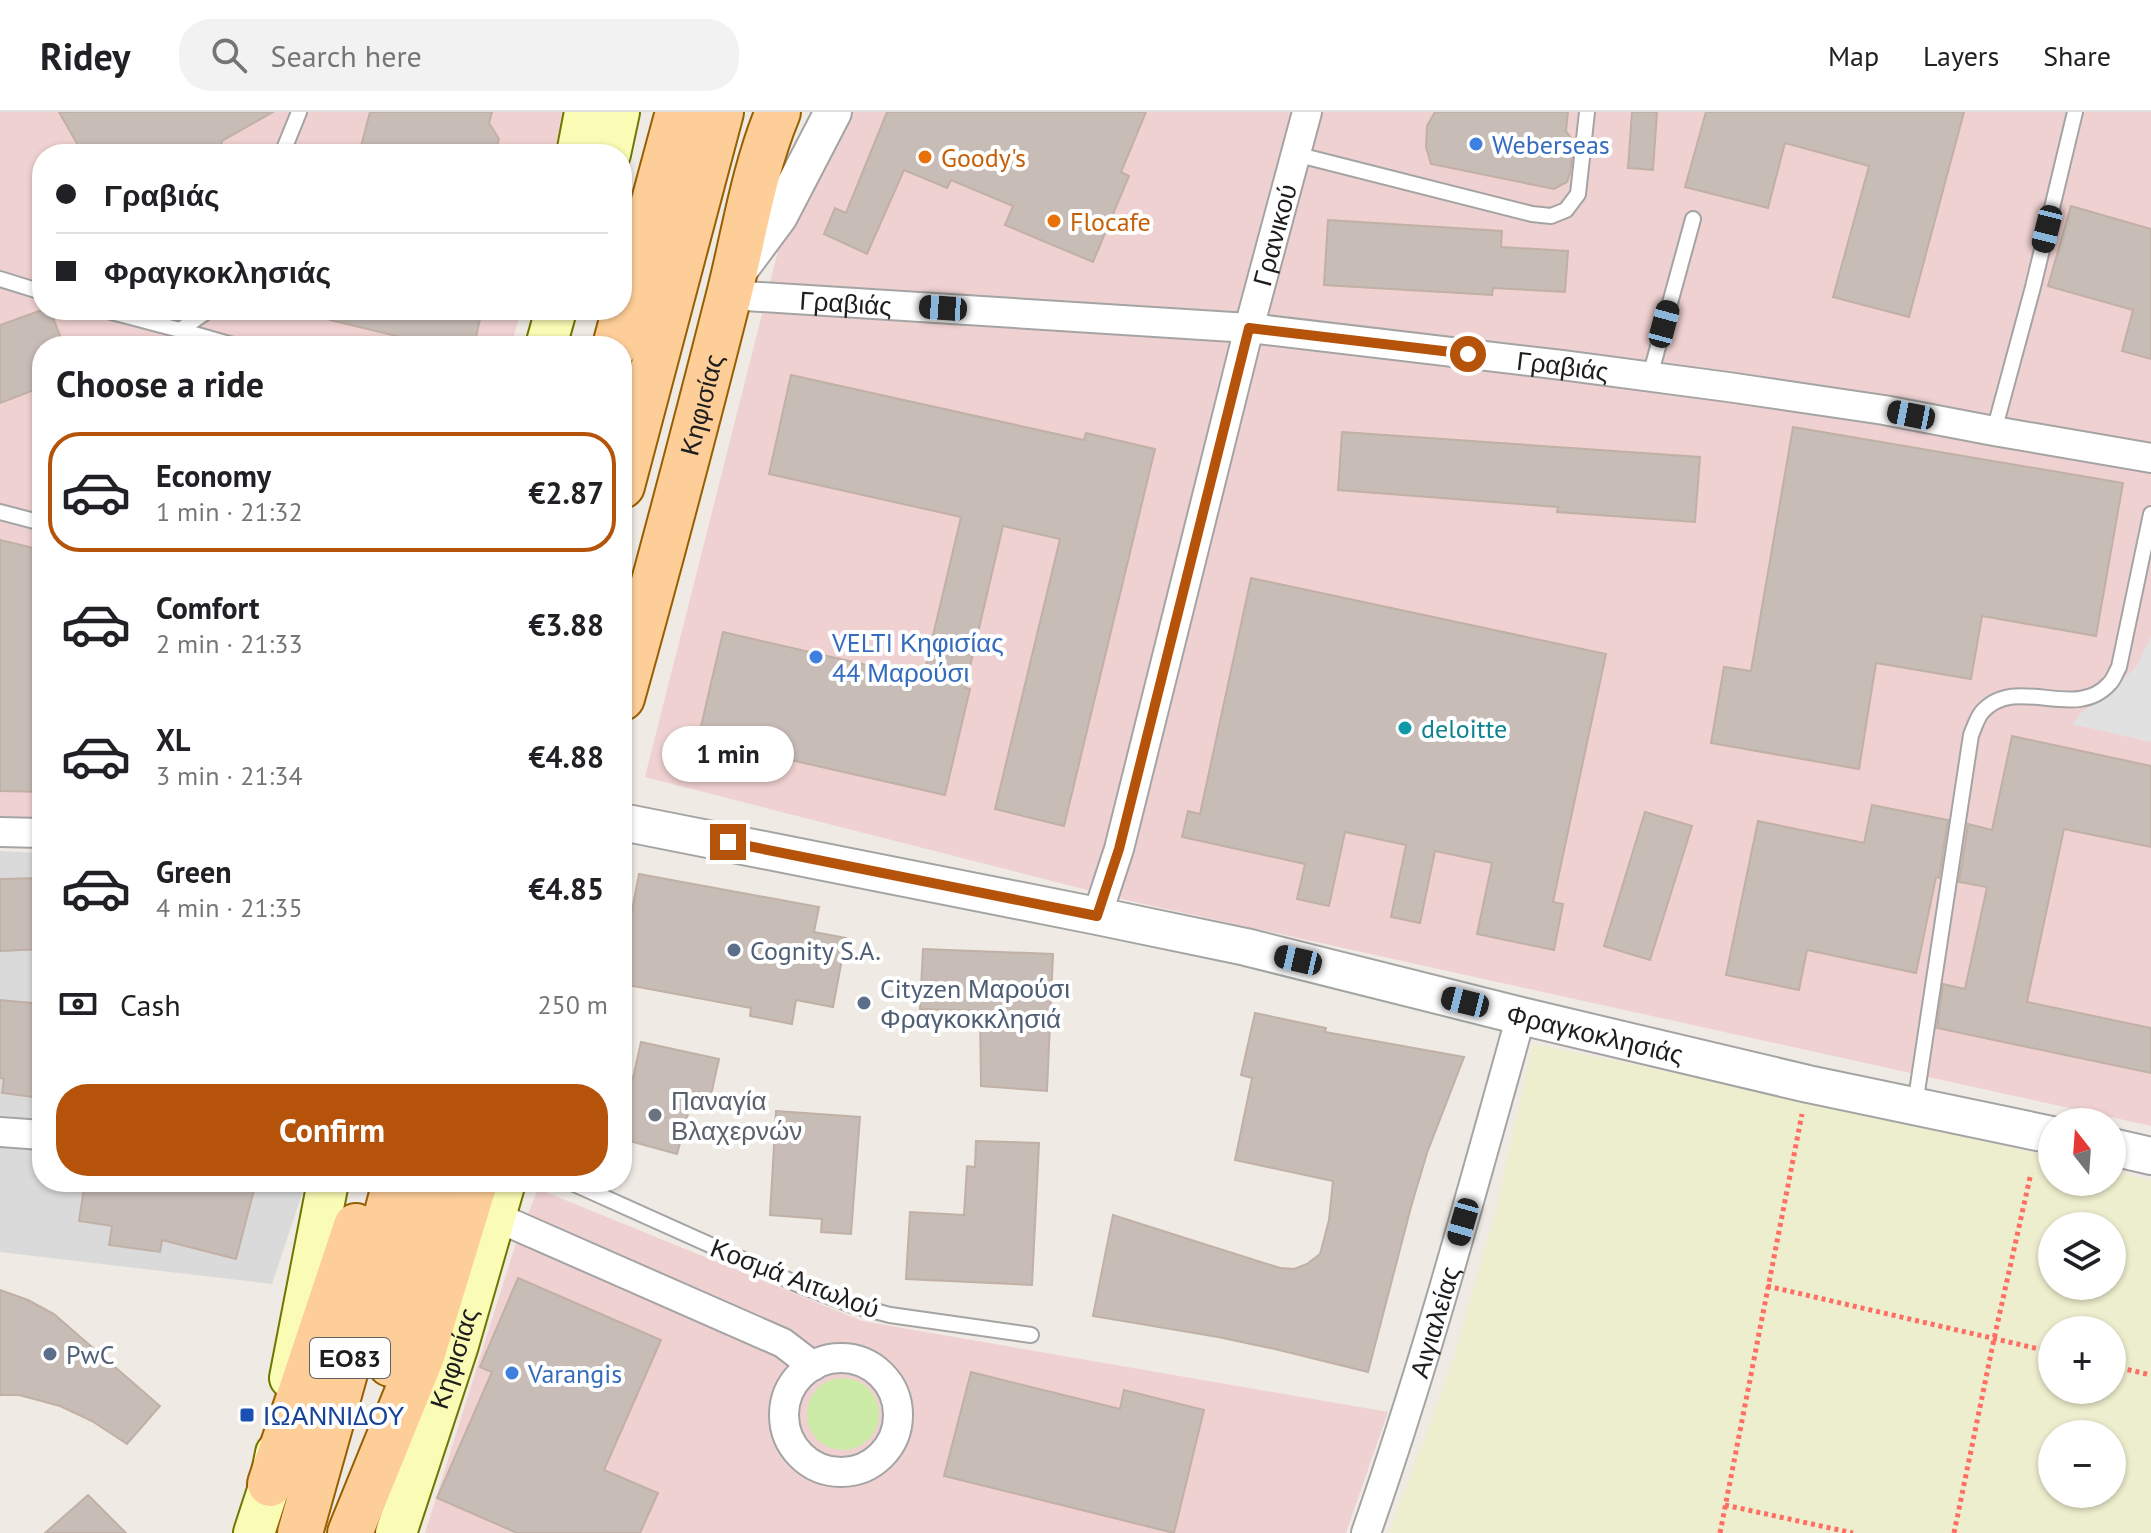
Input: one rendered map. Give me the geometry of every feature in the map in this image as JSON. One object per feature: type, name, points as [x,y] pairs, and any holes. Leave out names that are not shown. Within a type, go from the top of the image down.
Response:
[{"type":"main road","points":[[579,144],[585,112]]},
{"type":"main road","points":[[612,144],[619,112]]},
{"type":"main road","points":[[632,283],[678,112]]},
{"type":"main road","points":[[632,448],[721,112]]},
{"type":"main road","name":"Κηφισίας","points":[[632,660],[731,286],[752,193],[778,112]]},
{"type":"main road","points":[[270,1484],[326,1192]]},
{"type":"main road","points":[[254,1533],[368,1192]]},
{"type":"main road","name":"ΕΟ83","points":[[300,1533],[392,1192]]},
{"type":"main road","name":"ΕΟ83","points":[[348,1533],[435,1192]]},
{"type":"main road","points":[[348,1533],[491,1193]]},
{"type":"main road","name":"Κηφισίας","points":[[396,1533],[458,1345],[491,1193]]},
{"type":"street","points":[[731,286],[779,216],[833,112]]},
{"type":"street","name":"Γρανικού","points":[[1097,916],[1119,849],[1249,328],[1307,112]]},
{"type":"street","name":"Γραβιάς","points":[[731,286],[1249,328],[1650,376],[1884,410],[2151,458]]},
{"type":"street","name":"Φραγκοκλησιάς","points":[[632,824],[1097,916],[1285,957],[1808,1084],[2038,1132]]},
{"type":"street","points":[[0,832],[32,833]]},
{"type":"street","name":"Αιγιαλείας","points":[[1366,1533],[1428,1345],[1521,1016]]},
{"type":"street","points":[[0,1132],[32,1134]]},
{"type":"street","points":[[2126,1150],[2151,1156]]},
{"type":"street","points":[[491,1193],[783,1343],[813,1366]]},
{"type":"street","points":[[835,1359],[854,1359],[872,1367],[887,1380],[896,1397],[899,1416],[895,1435],[885,1452],[870,1465],[853,1471],[835,1472],[817,1467],[802,1457],[791,1443],[785,1426],[785,1408],[790,1390],[800,1375],[813,1366],[835,1359]]},
{"type":"lane","points":[[286,144],[299,112]]},
{"type":"lane","points":[[1295,154],[1532,214],[1551,216],[1566,210],[1578,194],[1587,112]]},
{"type":"lane","points":[[1994,431],[2075,112]]},
{"type":"lane","points":[[1650,376],[1693,219]]},
{"type":"lane","points":[[0,279],[32,289]]},
{"type":"lane","points":[[142,320],[201,336]]},
{"type":"lane","points":[[180,330],[194,320]]},
{"type":"lane","points":[[0,512],[32,520]]},
{"type":"lane","points":[[1915,1105],[1971,735],[1980,714],[1994,702],[2012,695],[2072,701],[2094,695],[2109,684],[2119,667],[2151,514]]},
{"type":"lane","name":"Κοσμά Αιτωλού","points":[[592,1192],[797,1284],[852,1305],[890,1315],[1031,1335]]},
{"type":"path","points":[[1720,1533],[1808,1084]]},
{"type":"path","points":[[1954,1533],[2031,1173]]},
{"type":"path","points":[[1767,1286],[2038,1349]]},
{"type":"path","points":[[2126,1369],[2151,1375]]},
{"type":"path","points":[[1725,1505],[1853,1533]]},
{"type":"shaded area","points":[[0,112],[567,112],[561,144],[32,144],[32,320],[518,320],[514,336],[32,336],[32,818],[0,816]]},
{"type":"shaded area","points":[[844,112],[2151,112],[2151,1126],[2126,1120],[2126,1108],[2069,1108],[1130,901],[645,777],[778,251]]},
{"type":"shaded area","points":[[2151,637],[2151,742],[2072,724],[2136,667]]},
{"type":"shaded area","points":[[0,851],[32,853],[32,1192],[303,1192],[272,1284],[0,1252]]},
{"type":"shaded area","points":[[537,1192],[545,1192],[862,1321],[1388,1412],[1346,1533],[425,1533],[515,1246]]},
{"type":"green space","points":[[1533,1044],[1799,1098],[2038,1154],[2038,1196],[2126,1196],[2126,1174],[2151,1180],[2151,1533],[1389,1533],[1452,1364],[1497,1205]]},
{"type":"green space","points":[[850,1378],[869,1388],[877,1400],[877,1428],[869,1440],[857,1448],[836,1450],[817,1440],[809,1428],[807,1407],[817,1388],[829,1380]]},
{"type":"building","points":[[59,112],[273,112],[221,144],[77,144]]},
{"type":"building","points":[[370,112],[492,112],[489,123],[499,139],[498,144],[362,144]]},
{"type":"building","points":[[887,112],[1146,112],[1121,172],[1129,176],[1093,262],[1005,225],[1013,206],[951,180],[947,188],[904,170],[867,254],[824,234],[835,208],[846,213]]},
{"type":"building","points":[[1435,112],[1568,112],[1566,131],[1574,142],[1567,182],[1554,189],[1431,164],[1426,147],[1427,126]]},
{"type":"building","points":[[1632,112],[1657,112],[1653,170],[1628,168]]},
{"type":"building","points":[[1706,112],[1964,112],[1909,317],[1833,297],[1869,166],[1785,143],[1768,208],[1685,187]]},
{"type":"building","points":[[2071,206],[2151,229],[2151,359],[2122,351],[2133,310],[2048,286]]},
{"type":"building","points":[[1328,220],[1502,231],[1501,247],[1568,251],[1565,292],[1493,288],[1492,295],[1324,285]]},
{"type":"building","points":[[32,314],[32,320],[54,320],[60,336],[32,336],[32,391],[0,403],[0,325]]},
{"type":"building","points":[[330,320],[480,320],[476,336],[396,336]]},
{"type":"building","points":[[791,375],[1084,440],[1086,433],[1155,449],[1064,826],[995,809],[1060,539],[1003,526],[965,688],[970,689],[945,795],[698,739],[723,632],[923,678],[961,517],[769,474]]},
{"type":"building","points":[[1793,427],[2123,483],[2096,636],[1982,616],[1971,679],[1876,663],[1859,769],[1711,743],[1724,667],[1751,671]]},
{"type":"building","points":[[1342,432],[1700,457],[1695,522],[1557,512],[1558,507],[1338,490]]},
{"type":"building","points":[[0,540],[32,548],[32,792],[0,791]]},
{"type":"building","name":"deloitte","points":[[1251,578],[1606,654],[1553,902],[1563,904],[1554,950],[1477,934],[1492,863],[1435,851],[1420,923],[1391,917],[1406,845],[1345,832],[1329,906],[1297,899],[1305,864],[1182,837],[1188,811],[1200,814]]},
{"type":"building","points":[[2012,736],[2151,766],[2151,847],[2064,829],[2027,1002],[2151,1028],[2151,1073],[1937,1028],[1943,984],[1965,989],[1987,887],[1959,882],[1968,824],[1992,830]]},
{"type":"building","points":[[1872,805],[1948,820],[1939,878],[1936,877],[1916,973],[1807,950],[1799,990],[1726,975],[1758,821],[1864,843]]},
{"type":"building","points":[[1645,812],[1692,826],[1650,960],[1604,946]]},
{"type":"building","name":"Cognity S.A.","points":[[639,874],[819,907],[814,932],[846,938],[833,1007],[796,1000],[792,1024],[750,1016],[751,1008],[632,986],[632,911]]},
{"type":"building","points":[[32,878],[32,949],[0,951],[0,879]]},
{"type":"building","points":[[923,949],[1053,954],[1047,1091],[981,1086],[980,1011],[920,1009]]},
{"type":"building","points":[[0,1000],[32,1003],[32,1097],[2,1093],[4,1079],[0,1078]]},
{"type":"building","points":[[1255,1013],[1326,1028],[1325,1032],[1464,1057],[1427,1153],[1368,1372],[1218,1337],[1093,1316],[1113,1215],[1280,1268],[1294,1269],[1320,1254],[1329,1220],[1333,1181],[1235,1160],[1252,1078],[1241,1075]]},
{"type":"building","points":[[641,1042],[719,1059],[711,1095],[694,1092],[677,1154],[632,1142],[633,1078]]},
{"type":"building","points":[[776,1111],[860,1117],[851,1234],[821,1232],[822,1219],[770,1215]]},
{"type":"building","points":[[976,1141],[1039,1143],[1032,1285],[906,1279],[910,1212],[964,1215],[967,1166],[975,1167]]},
{"type":"building","points":[[83,1192],[253,1192],[236,1259],[162,1240],[160,1252],[109,1245],[112,1226],[79,1221]]},
{"type":"building","points":[[518,1278],[661,1340],[604,1470],[658,1493],[640,1533],[517,1533],[437,1498],[492,1372],[480,1367]]},
{"type":"building","name":"PwC","points":[[0,1290],[54,1314],[160,1406],[127,1444],[92,1421],[60,1406],[19,1395],[0,1395]]},
{"type":"building","points":[[971,1372],[1120,1409],[1124,1390],[1204,1410],[1174,1533],[944,1476]]},
{"type":"building","points":[[88,1495],[126,1533],[45,1533]]},
{"type":"place","name":"Weberseas","points":[[1476,144]]},
{"type":"place","name":"Goody's","points":[[925,157]]},
{"type":"place","name":"Flocafe","points":[[1054,221]]},
{"type":"place","name":"VELTI Κηφισίας 44 Μαρούσι","points":[[816,657]]},
{"type":"place","name":"deloitte","points":[[1405,728]]},
{"type":"place","name":"Cognity S.A.","points":[[734,950]]},
{"type":"place","name":"Cityzen Μαρούσι Φραγκοκκλησιά","points":[[864,1003]]},
{"type":"place","name":"Παναγία Βλαχερνών","points":[[655,1115]]},
{"type":"place","name":"PwC","points":[[50,1354]]},
{"type":"place","name":"Varangis","points":[[512,1373]]},
{"type":"place","name":"ΙΩΑΝΝΙΔΟΥ","points":[[247,1415]]},
{"type":"route","points":[[728,842],[1097,916],[1119,849],[1249,328],[1468,354]]}]
